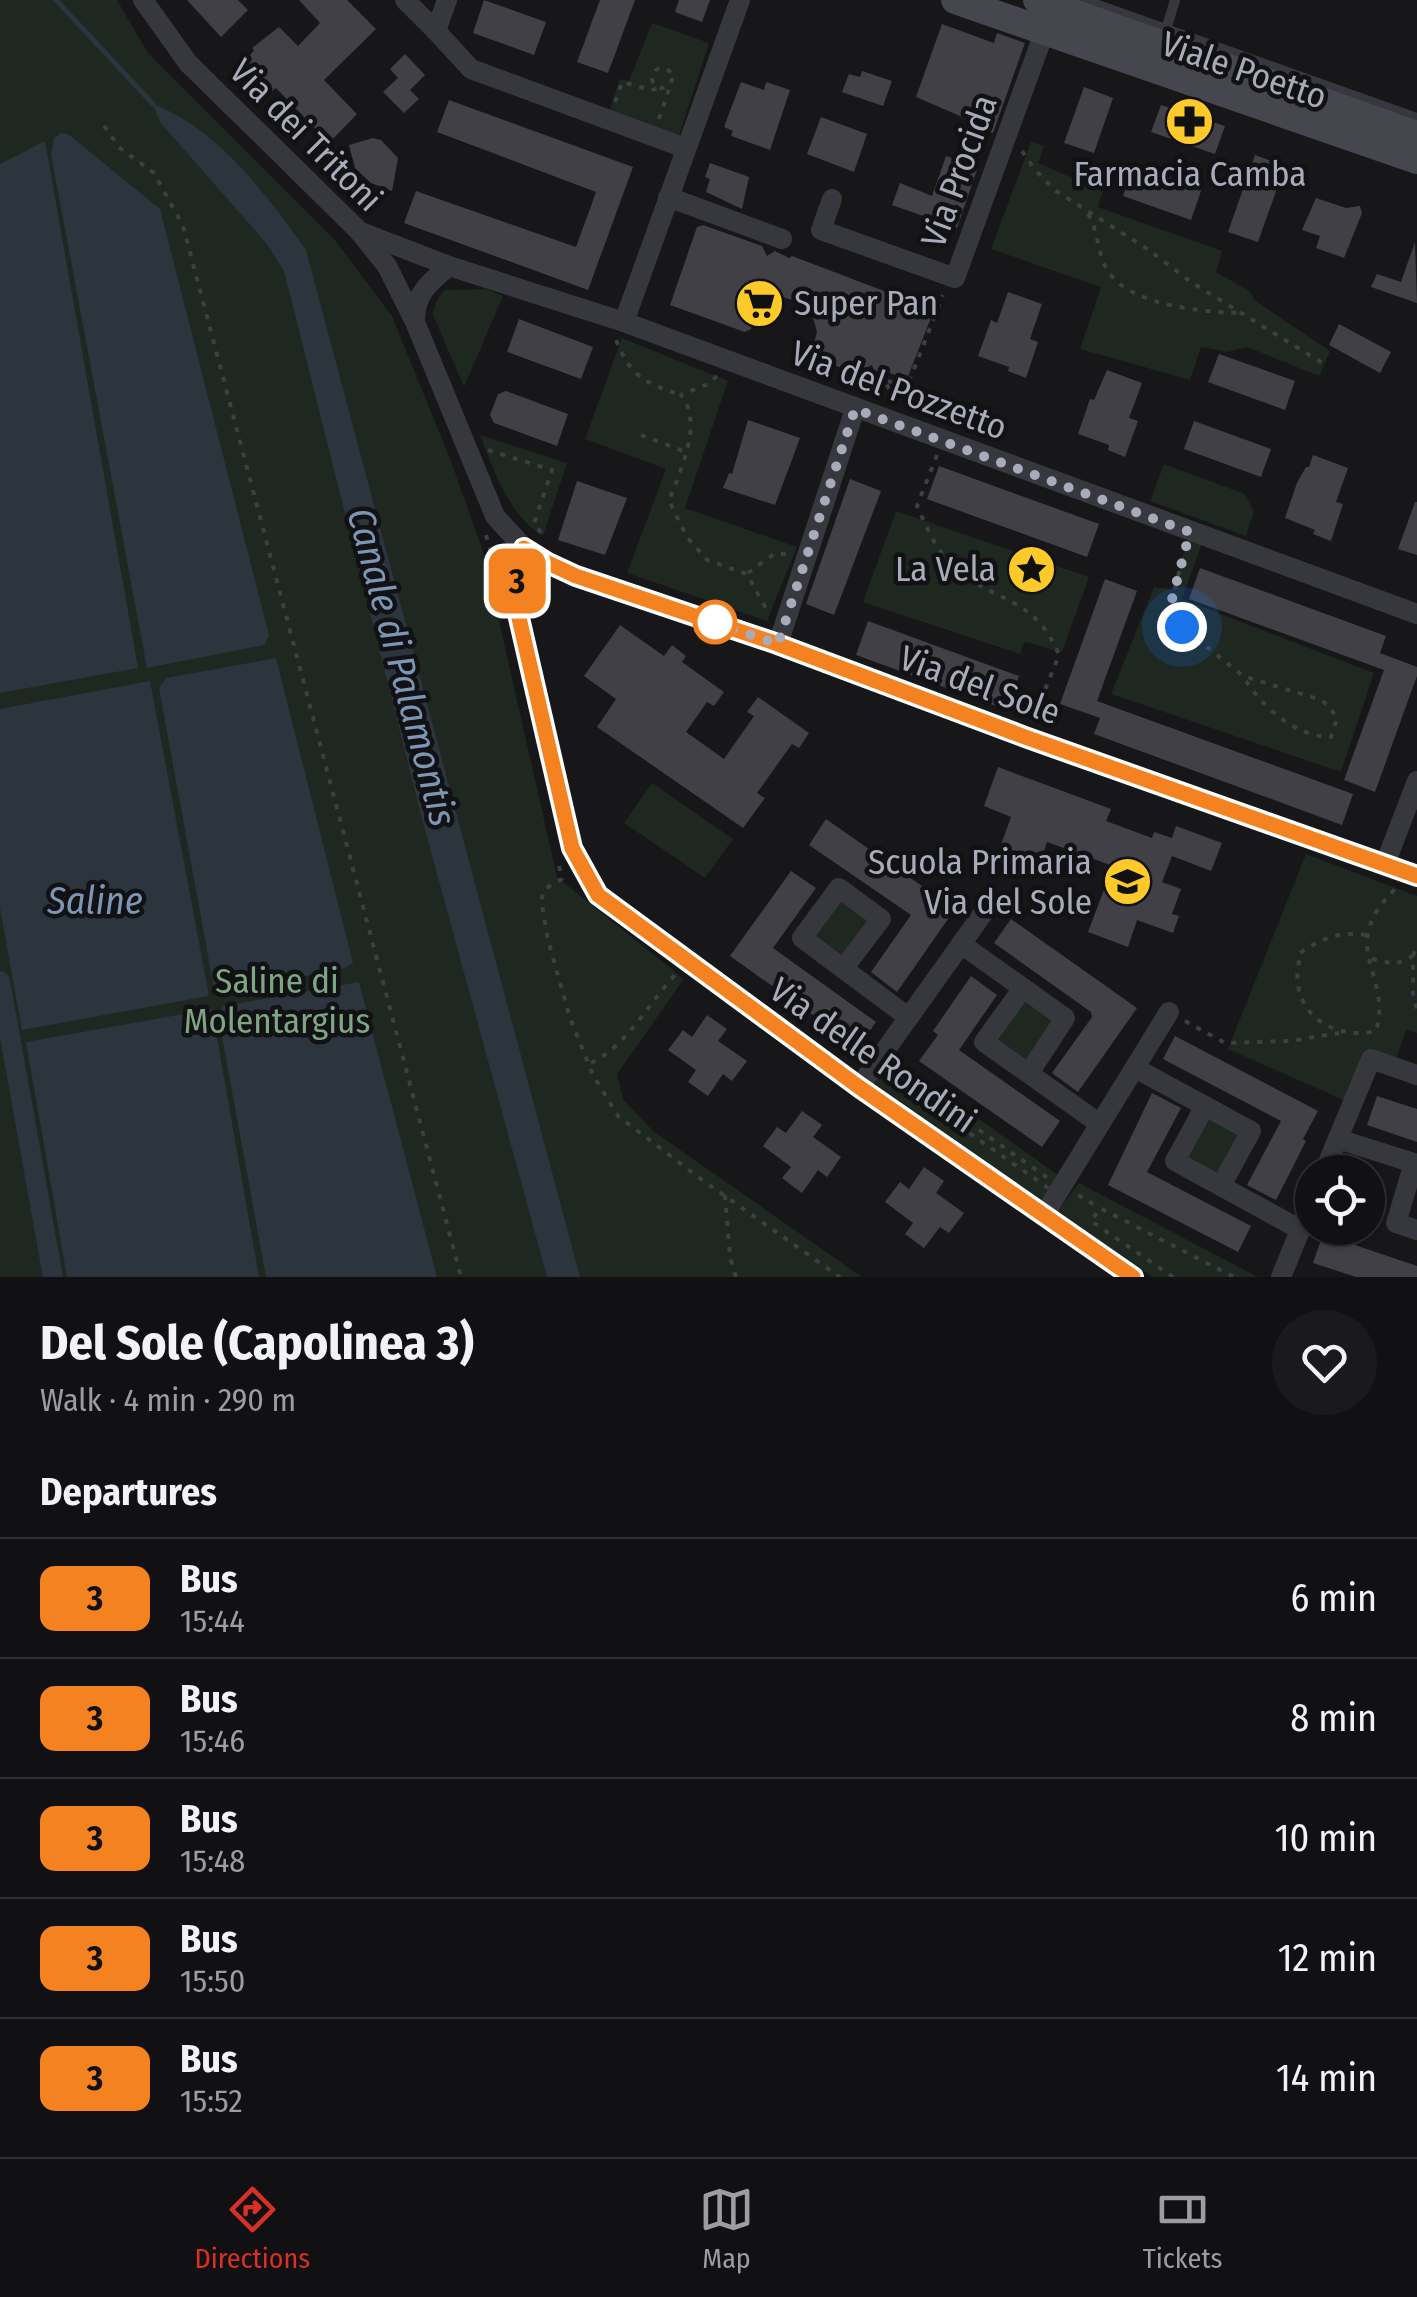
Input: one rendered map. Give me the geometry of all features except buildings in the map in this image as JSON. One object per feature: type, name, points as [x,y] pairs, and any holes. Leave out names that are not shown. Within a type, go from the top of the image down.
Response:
[{"type":"main road","name":"Viale Poetto","points":[[1037,0],[1164,37],[1417,136]]},
{"type":"main road","name":"Viale Poetto","points":[[952,3],[1417,160]]},
{"type":"street","name":"Via dei Tritoni","points":[[143,0],[188,63],[358,230],[387,266],[416,322],[495,516],[524,548]]},
{"type":"street","points":[[405,0],[471,68],[685,148]]},
{"type":"street","points":[[436,32],[447,0]]},
{"type":"street","points":[[616,320],[668,198],[740,0]]},
{"type":"street","name":"Via Procida","points":[[832,199],[820,230],[955,278],[1043,36]]},
{"type":"street","points":[[668,198],[782,239]]},
{"type":"street","name":"Via del Pozzetto","points":[[358,230],[449,266],[616,320],[1417,614]]},
{"type":"street","points":[[416,322],[415,310],[424,287],[449,266]]},
{"type":"street","points":[[778,644],[855,409]]},
{"type":"street","name":"Via del Sole","points":[[524,548],[576,576],[778,644],[1025,737],[1402,870]]},
{"type":"street","name":"Via delle Rondini","points":[[524,548],[514,594],[567,828],[585,875],[598,895],[859,1087],[1134,1277]]},
{"type":"street","points":[[1402,870],[1417,782]]},
{"type":"street","points":[[859,1087],[989,905]]},
{"type":"street","points":[[961,944],[1065,1018],[1028,1073]]},
{"type":"street","points":[[843,969],[908,1017]]},
{"type":"street","points":[[1023,988],[984,1042],[1100,1124]]},
{"type":"street","points":[[1044,1216],[1057,1188],[1168,1012]]},
{"type":"street","points":[[1331,1155],[1371,1059],[1417,1075]]},
{"type":"street","points":[[1135,1068],[1251,1132],[1221,1186]]},
{"type":"street","points":[[1205,1106],[1175,1162],[1295,1227]]},
{"type":"street","points":[[1338,1139],[1415,1164],[1396,1223],[1417,1230]]},
{"type":"street","points":[[1281,1277],[1295,1244]]},
{"type":"lane","points":[[1084,0],[1164,37],[1417,118]]},
{"type":"lane","points":[[1164,37],[1175,0]]},
{"type":"lane","name":"Viale Poetto","points":[[1043,36],[1417,170]]},
{"type":"path","points":[[653,136],[673,80],[672,73],[660,68],[652,79],[660,88]]},
{"type":"path","points":[[610,120],[622,82],[651,90],[670,86]]},
{"type":"path","points":[[104,126],[120,148],[154,173],[183,226],[461,1277]]},
{"type":"path","points":[[1005,140],[1026,154],[1035,170],[1056,191],[1149,250],[1190,282],[1324,364]]},
{"type":"path","points":[[1085,209],[1094,223],[1105,267],[1131,290],[1198,312],[1241,312]]},
{"type":"path","points":[[894,423],[898,411],[885,380],[907,387],[950,276]]},
{"type":"path","points":[[616,320],[626,365],[650,384],[681,394],[689,405],[690,442],[669,500],[687,536],[707,560],[746,574],[766,611],[786,617]]},
{"type":"path","points":[[681,394],[708,384],[732,363]]},
{"type":"path","points":[[641,435],[686,452]]},
{"type":"path","points":[[942,441],[917,506],[934,546],[963,575],[1034,614],[1048,629],[1058,655],[1025,737]]},
{"type":"path","points":[[464,442],[552,470],[534,523],[548,543]]},
{"type":"path","points":[[1190,532],[1171,603],[1182,627],[1242,676],[1261,703],[1314,737],[1331,737],[1336,719],[1321,700],[1242,676]]},
{"type":"path","points":[[486,534],[501,590]]},
{"type":"path","points":[[746,574],[774,554],[807,554]]},
{"type":"path","points":[[558,863],[562,880],[546,888],[541,900],[548,940],[570,1018],[618,1116],[840,1277]]},
{"type":"path","points":[[1168,1012],[1225,1043],[1290,1041],[1376,1031],[1380,1017],[1366,935],[1375,909],[1396,888],[1402,870]]},
{"type":"path","points":[[1338,1033],[1320,1022],[1302,998],[1297,982],[1300,953],[1321,939],[1346,932],[1366,935]]},
{"type":"path","points":[[1417,944],[1413,993],[1417,1012]]},
{"type":"path","points":[[1370,958],[1380,964],[1395,964],[1414,956]]},
{"type":"path","points":[[589,1063],[612,1049],[687,963]]},
{"type":"path","points":[[1057,1188],[883,1063],[879,1070],[1057,1188],[1234,1277]]},
{"type":"path","points":[[725,1195],[730,1257],[736,1277]]},
{"type":"path","points":[[1100,1208],[1091,1221],[1173,1277]]},
{"type":"green space","name":"Saline di Molentargius","points":[[0,0],[117,0],[148,53],[335,240],[392,316],[484,554],[557,877],[684,979],[617,1074],[623,1099],[653,1131],[862,1277],[0,1277]]},
{"type":"green space","points":[[652,23],[709,43],[679,136],[609,112],[620,79],[629,81]]},
{"type":"green space","points":[[1031,142],[1044,146],[1038,163],[1103,191],[1098,207],[1222,251],[1216,272],[1251,292],[1254,300],[1330,351],[1319,376],[1247,347],[1227,352],[1201,347],[1190,380],[1080,349],[1101,287],[991,249]]},
{"type":"green space","points":[[486,289],[503,296],[464,387],[433,315],[445,290]]},
{"type":"green space","points":[[622,338],[728,381],[685,508],[797,547],[767,621],[627,573],[666,469],[585,439]]},
{"type":"green space","points":[[480,435],[567,463],[543,536],[511,504]]},
{"type":"green space","points":[[1164,464],[1245,494],[1254,512],[1246,536],[1150,501]]},
{"type":"green space","points":[[896,511],[1089,577],[1062,652],[1025,642],[1020,654],[863,602]]},
{"type":"green space","points":[[1189,537],[1202,543],[1182,599],[1374,673],[1341,772],[1111,694],[1154,587],[1172,589]]},
{"type":"green space","points":[[652,783],[733,839],[705,878],[624,823]]},
{"type":"green space","points":[[1306,854],[1417,896],[1417,1033],[1406,1030],[1396,1060],[1365,1051],[1346,1101],[1228,1049]]},
{"type":"green space","points":[[839,894],[876,921],[843,962],[808,935]]},
{"type":"green space","points":[[1025,993],[1060,1020],[1027,1068],[989,1041]]},
{"type":"green space","points":[[888,1054],[1059,1176],[1041,1203],[867,1083]]},
{"type":"green space","points":[[1206,1114],[1244,1137],[1220,1181],[1180,1159]]},
{"type":"green space","points":[[1079,1183],[1258,1277],[1153,1277],[1055,1215]]},
{"type":"water","name":"Canale di Palamontis","points":[[153,104],[198,129],[239,165],[306,250],[580,1277],[547,1277],[421,815],[284,271],[267,244],[160,122]]},
{"type":"water","points":[[68,134],[160,209],[269,635],[264,645],[147,668],[51,154],[54,138]]},
{"type":"water","points":[[45,141],[138,668],[0,693],[0,164]]},
{"type":"water","name":"Saline","points":[[276,658],[353,963],[345,968],[215,994],[159,688],[166,678]]},
{"type":"water","name":"Saline","points":[[150,681],[209,996],[22,1030],[0,908],[0,709]]},
{"type":"water","points":[[359,982],[437,1277],[266,1277],[218,1015],[223,1006]]},
{"type":"water","name":"Saline","points":[[212,1009],[259,1277],[67,1277],[26,1042]]},
{"type":"waterway","points":[[56,0],[153,104]]},
{"type":"waterway","points":[[0,981],[53,1277]]},
{"type":"bus line","name":"3","points":[[1133,1277],[859,1087],[598,895],[572,848],[519,618],[514,594],[524,548],[576,576],[772,642],[1025,737],[1417,876]]},
{"type":"place","name":"Farmacia Camba","points":[[1190,122]]},
{"type":"place","name":"Super Pan","points":[[759,303]]},
{"type":"place","name":"La Vela","points":[[1031,569]]},
{"type":"place","name":"Scuola Primaria Via del Sole","points":[[1127,882]]},
{"type":"route","points":[[715,622],[707,620],[778,644],[855,409],[1190,532],[1171,603],[1182,627]]}]
